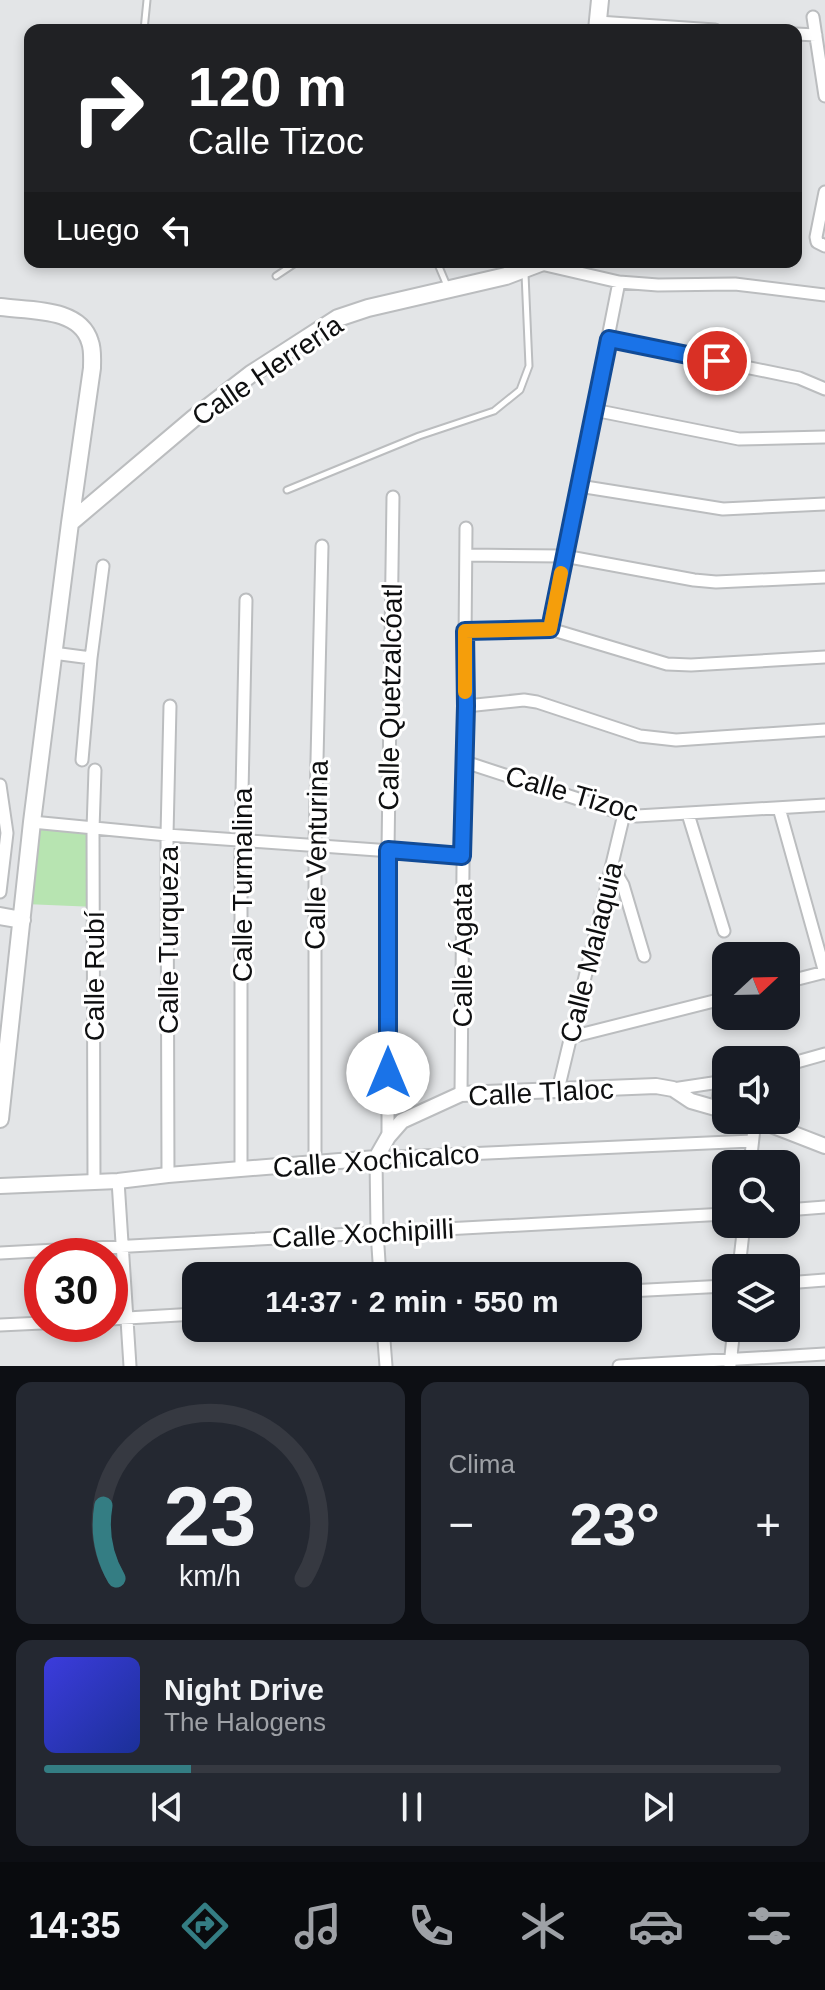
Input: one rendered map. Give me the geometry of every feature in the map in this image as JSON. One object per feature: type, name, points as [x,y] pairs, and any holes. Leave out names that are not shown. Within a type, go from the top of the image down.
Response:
[{"type":"main road","points":[[597,24],[600,0]]},
{"type":"main road","name":"Calle Herrería","points":[[70,523],[251,374],[338,318],[528,268]]},
{"type":"main road","points":[[0,307],[57,314],[78,324],[92,345],[92,368],[32,822],[0,1119]]},
{"type":"main road","points":[[0,916],[22,920]]},
{"type":"street","points":[[813,17],[825,96]]},
{"type":"street","points":[[802,34],[816,35]]},
{"type":"street","points":[[825,192],[816,237],[817,242],[825,246]]},
{"type":"street","points":[[551,268],[619,282],[735,284],[825,295]]},
{"type":"street","points":[[550,629],[619,282]]},
{"type":"street","points":[[609,339],[799,378],[825,389]]},
{"type":"street","points":[[594,410],[739,439],[825,437]]},
{"type":"street","points":[[579,486],[723,509],[825,504]]},
{"type":"street","name":"Calle Quetzalcóatl","points":[[388,1137],[393,497]]},
{"type":"street","name":"Calle Ágata","points":[[461,1094],[466,528]]},
{"type":"street","name":"Calle Venturina","points":[[315,1163],[315,845],[322,546]]},
{"type":"street","points":[[466,555],[564,556],[716,582],[825,577]]},
{"type":"street","points":[[82,760],[103,566]]},
{"type":"street","name":"Calle Turmalina","points":[[241,1169],[241,841],[246,600]]},
{"type":"street","points":[[465,631],[550,629],[667,664],[825,657]]},
{"type":"street","points":[[53,653],[91,658]]},
{"type":"street","points":[[466,706],[524,700],[537,702],[640,736],[676,740],[825,730]]},
{"type":"street","name":"Calle Turqueza","points":[[168,1175],[167,835],[170,706]]},
{"type":"street","name":"Calle Tizoc","points":[[465,762],[637,816],[825,805]]},
{"type":"street","name":"Calle Rubí","points":[[94,1181],[95,770]]},
{"type":"street","points":[[0,785],[7,833],[0,892]]},
{"type":"street","points":[[779,808],[825,973],[800,979]]},
{"type":"street","name":"Calle Malaquia","points":[[558,1090],[624,814]]},
{"type":"street","points":[[688,814],[724,931]]},
{"type":"street","points":[[32,822],[241,841],[462,856]]},
{"type":"street","points":[[612,866],[623,885],[644,956]]},
{"type":"street","points":[[571,1037],[712,1002]]},
{"type":"street","points":[[800,1061],[825,1054]]},
{"type":"street","points":[[673,1089],[712,1084]]},
{"type":"street","name":"Calle Tlaloc","points":[[376,1158],[402,1121],[461,1094],[656,1086],[673,1089],[691,1101],[712,1107]]},
{"type":"street","points":[[751,1150],[754,1134]]},
{"type":"street","points":[[797,1134],[822,1143]]},
{"type":"street","name":"Calle Xochicalco","points":[[0,1186],[118,1181],[376,1158],[752,1141]]},
{"type":"street","points":[[376,1158],[379,1262]]},
{"type":"street","points":[[118,1181],[121,1238]]},
{"type":"street","points":[[800,1209],[825,1207]]},
{"type":"street","name":"Calle Xochipilli","points":[[128,1245],[712,1215]]},
{"type":"street","name":"Calle Xochipilli","points":[[0,1253],[24,1251]]},
{"type":"street","points":[[800,1282],[825,1280]]},
{"type":"street","points":[[642,1290],[712,1287]]},
{"type":"street","points":[[128,1318],[182,1315]]},
{"type":"street","points":[[0,1325],[24,1324]]},
{"type":"street","points":[[128,1334],[130,1366]]},
{"type":"street","points":[[384,1342],[386,1366]]},
{"type":"street","points":[[731,1363],[733,1342]]},
{"type":"street","points":[[619,1366],[731,1363],[825,1354]]},
{"type":"lane","points":[[145,24],[147,0]]},
{"type":"lane","points":[[276,276],[288,268]]},
{"type":"lane","points":[[440,268],[449,289]]},
{"type":"lane","points":[[287,490],[419,436],[494,411],[520,390],[529,366],[536,268]]},
{"type":"green space","points":[[35,825],[95,829],[96,907],[25,904]]},
{"type":"slow traffic","points":[[465,692],[465,631],[550,629],[561,573]]},
{"type":"route","points":[[388,1073],[388,850],[462,856],[465,631],[550,629],[609,339],[717,361]]}]
